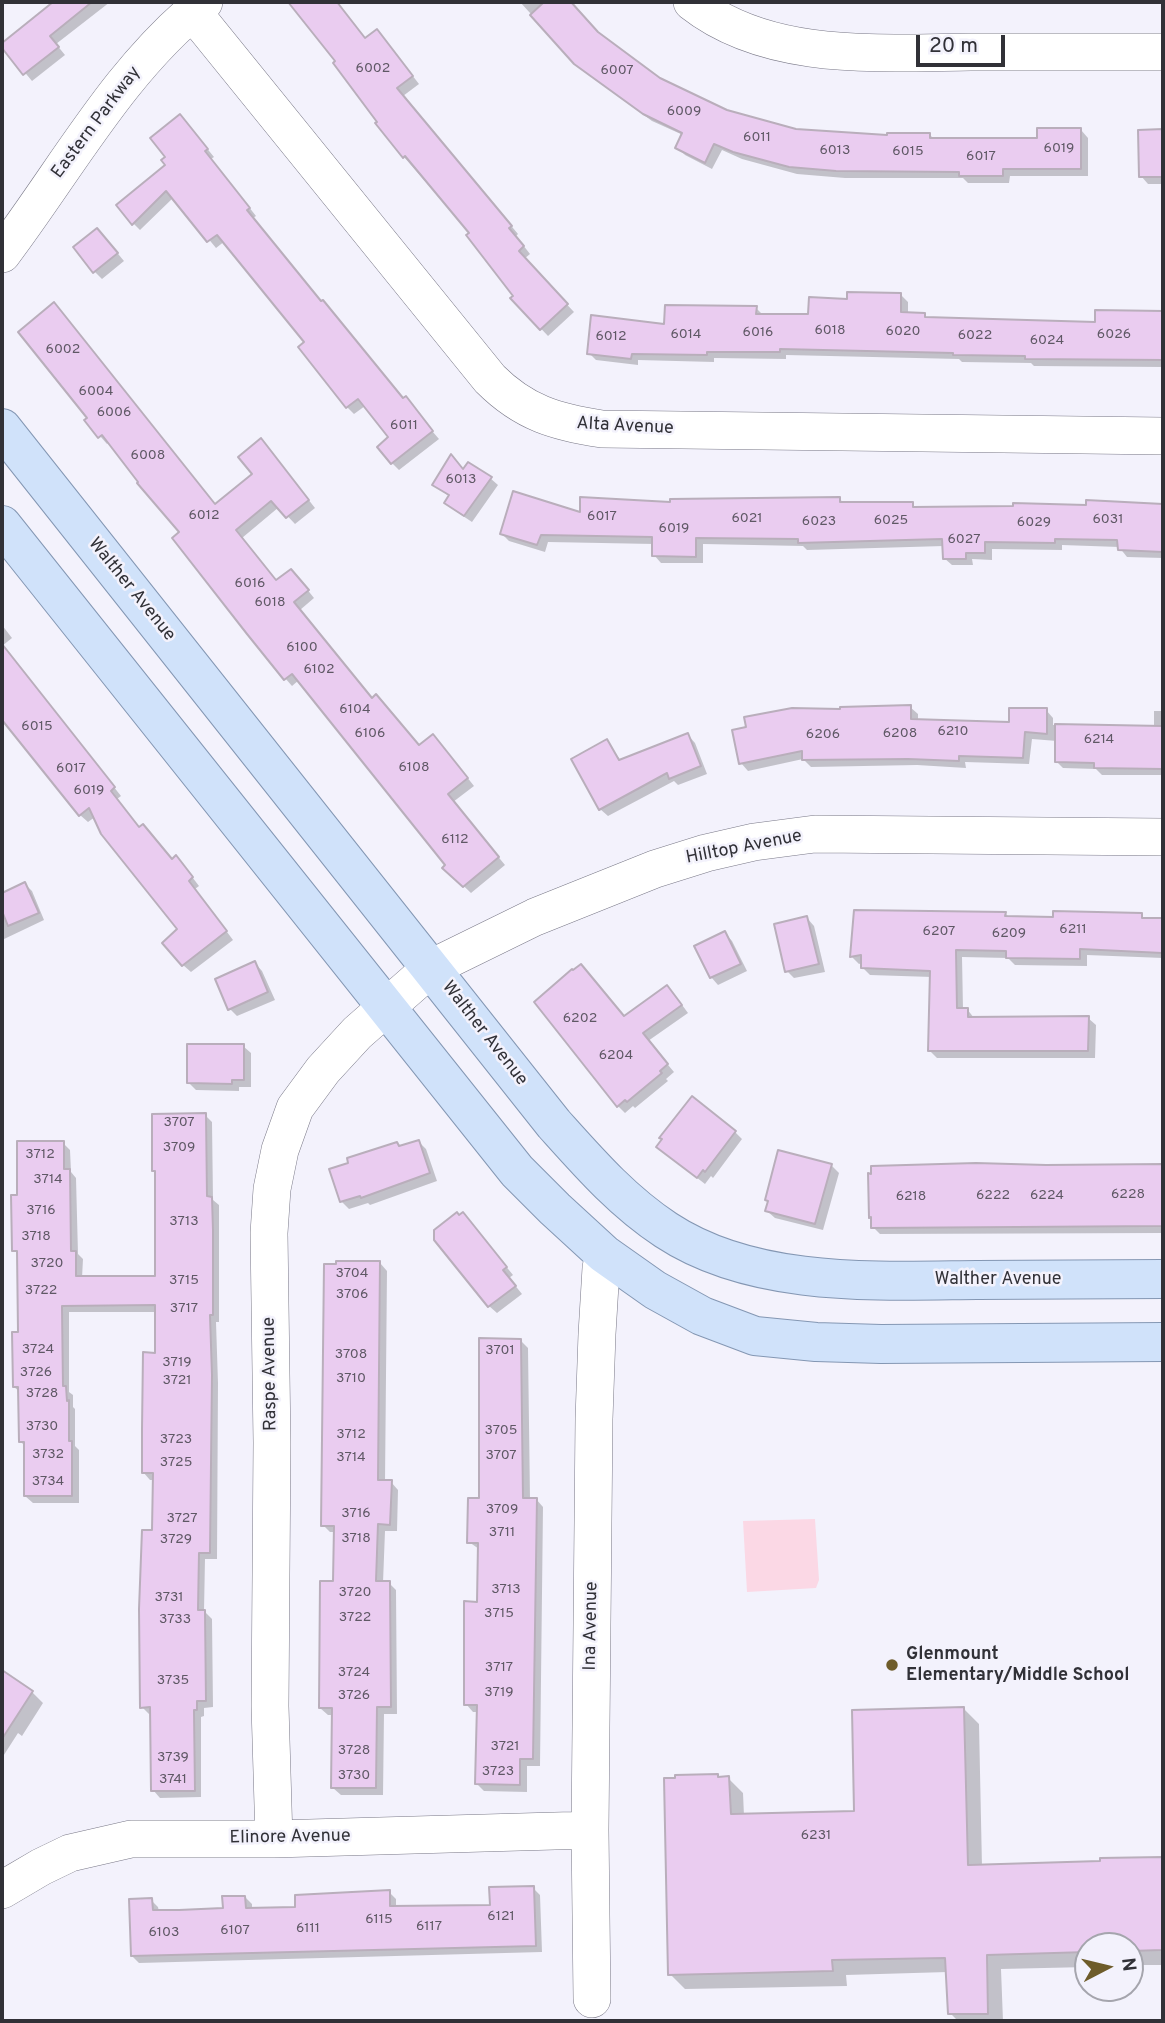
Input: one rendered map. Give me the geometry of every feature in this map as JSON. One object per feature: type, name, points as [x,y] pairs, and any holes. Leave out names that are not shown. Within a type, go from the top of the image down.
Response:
[{"type":"main road","name":"Walther Avenue","points":[[2,428],[554,1124],[621,1196],[667,1231],[705,1249],[762,1269],[829,1278],[1163,1279]]},
{"type":"main road","points":[[2,525],[517,1171],[604,1254],[655,1290],[702,1316],[755,1336],[881,1345],[1163,1342]]},
{"type":"street","points":[[692,2],[713,18],[773,40],[825,50],[885,54],[1163,52]]},
{"type":"street","name":"Eastern Parkway","points":[[2,254],[76,148],[125,84],[158,44],[198,7]]},
{"type":"street","name":"Alta Avenue","points":[[198,7],[490,379],[522,407],[562,423],[602,429],[1163,436]]},
{"type":"street","name":"Hilltop Avenue","points":[[432,968],[535,917],[655,869],[754,842],[815,834],[1163,837]]},
{"type":"street","name":"Raspe Avenue","points":[[274,1839],[270,1706],[272,1443],[269,1233],[272,1189],[280,1150],[295,1108],[323,1070],[357,1033],[432,968]]},
{"type":"street","name":"Ina Avenue","points":[[592,1999],[590,1830],[594,1419],[604,1254]]},
{"type":"street","name":"Elinore Avenue","points":[[2,1890],[70,1853],[131,1839],[274,1839],[590,1830]]},
{"type":"shaded area","points":[[815,1519],[819,1580],[816,1588],[747,1592],[743,1521]]},
{"type":"building","points":[[53,2],[92,2],[50,36],[59,47],[23,75],[2,48],[2,43]]},
{"type":"building","points":[[288,2],[337,2],[365,38],[377,29],[413,76],[397,88],[512,226],[509,228],[524,246],[519,251],[568,304],[540,330],[510,298],[513,296],[466,235],[469,233],[375,123],[377,122],[333,63],[335,61]]},
{"type":"building","points":[[544,2],[571,2],[598,32],[660,78],[727,110],[796,129],[887,135],[930,133],[930,138],[1037,138],[1037,128],[1081,128],[1081,169],[1003,169],[1003,176],[959,176],[959,172],[836,171],[789,167],[714,144],[705,163],[675,148],[682,133],[643,114],[574,64],[530,15]]},
{"type":"building","points":[[180,114],[250,208],[247,210],[433,431],[391,464],[377,447],[388,437],[358,399],[346,408],[298,347],[304,342],[217,235],[207,242],[166,191],[132,225],[116,205],[165,165],[161,160],[165,157],[150,138]]},
{"type":"building","points":[[1163,129],[1163,177],[1139,177],[1138,130]]},
{"type":"building","points":[[97,228],[118,253],[93,273],[73,247]]},
{"type":"building","points":[[847,292],[901,293],[901,312],[925,313],[925,317],[1095,322],[1095,310],[1163,311],[1163,360],[1025,359],[1025,356],[953,353],[780,349],[780,352],[707,352],[707,355],[632,354],[631,359],[587,354],[591,315],[664,324],[665,305],[757,306],[756,314],[808,314],[809,297],[847,299]]},
{"type":"building","points":[[54,302],[215,504],[252,474],[238,457],[261,438],[309,500],[286,518],[271,501],[236,530],[276,580],[291,569],[309,590],[294,602],[372,698],[376,694],[419,745],[433,734],[468,778],[448,794],[499,857],[463,887],[442,868],[445,865],[292,674],[284,680],[247,634],[172,538],[179,532],[137,483],[102,435],[98,438],[84,420],[87,418],[18,332]]},
{"type":"building","points":[[451,454],[463,469],[468,462],[492,477],[464,516],[444,503],[449,495],[432,485]]},
{"type":"building","points":[[513,491],[580,512],[580,497],[670,502],[670,499],[840,497],[840,502],[913,502],[913,507],[1013,506],[1013,503],[1086,505],[1086,500],[1163,504],[1163,552],[1118,550],[1117,540],[1055,539],[1055,543],[985,542],[985,553],[966,553],[966,559],[943,559],[942,539],[798,543],[798,539],[696,538],[696,557],[652,556],[652,537],[541,535],[537,545],[500,534]]},
{"type":"building","points":[[2,644],[115,787],[111,791],[139,827],[143,824],[172,859],[176,855],[193,877],[189,881],[227,931],[182,966],[162,943],[177,929],[101,834],[89,808],[79,816],[2,720]]},
{"type":"building","points":[[911,705],[911,719],[1009,722],[1009,708],[1047,708],[1047,734],[1025,732],[1023,758],[959,756],[959,761],[802,760],[802,751],[739,764],[732,730],[746,727],[744,717],[792,708],[840,709]]},
{"type":"building","points":[[1055,724],[1163,726],[1162,769],[1094,768],[1094,763],[1055,762]]},
{"type":"building","points":[[688,733],[701,766],[669,779],[667,773],[599,810],[571,759],[607,739],[619,760]]},
{"type":"building","points":[[25,882],[39,913],[8,926],[2,911],[2,893]]},
{"type":"building","points":[[854,910],[1006,912],[1005,916],[1053,917],[1053,911],[1142,913],[1142,918],[1162,918],[1162,953],[1080,949],[1080,959],[1006,958],[1006,951],[956,950],[957,1008],[968,1008],[968,1017],[1089,1016],[1088,1051],[928,1051],[930,971],[861,968],[861,955],[850,957]]},
{"type":"building","points":[[807,916],[819,964],[785,972],[774,924]]},
{"type":"building","points":[[725,931],[741,964],[710,978],[694,946]]},
{"type":"building","points":[[255,961],[268,992],[228,1010],[215,979]]},
{"type":"building","points":[[581,964],[624,1016],[667,985],[682,1005],[643,1033],[668,1064],[660,1071],[662,1073],[617,1107],[534,1002]]},
{"type":"building","points":[[187,1044],[244,1044],[244,1080],[232,1080],[232,1084],[187,1083]]},
{"type":"building","points":[[692,1096],[736,1131],[705,1172],[703,1170],[697,1178],[656,1147],[662,1139],[659,1138]]},
{"type":"building","points":[[206,1113],[207,1196],[212,1197],[213,1230],[213,1315],[210,1315],[210,1553],[199,1553],[198,1610],[205,1610],[206,1701],[197,1701],[197,1710],[194,1710],[195,1791],[151,1791],[150,1707],[140,1708],[139,1609],[142,1530],[152,1530],[153,1473],[142,1473],[143,1352],[155,1353],[155,1305],[62,1306],[63,1386],[66,1386],[67,1401],[69,1400],[72,1496],[24,1496],[24,1442],[19,1442],[18,1387],[13,1387],[12,1332],[18,1332],[17,1251],[12,1251],[11,1195],[17,1195],[17,1141],[64,1141],[64,1169],[70,1169],[71,1251],[76,1251],[76,1276],[155,1276],[152,1114]]},
{"type":"building","points":[[419,1140],[430,1173],[361,1198],[360,1196],[340,1202],[329,1169],[348,1163],[347,1158],[397,1142],[399,1146]]},
{"type":"building","points":[[778,1150],[832,1164],[815,1224],[765,1211],[768,1201],[765,1200]]},
{"type":"building","points":[[976,1163],[1163,1164],[1163,1226],[871,1228],[868,1173],[871,1174],[871,1166]]},
{"type":"building","points":[[457,1212],[459,1215],[463,1212],[507,1267],[503,1270],[516,1286],[488,1307],[434,1240],[434,1230]]},
{"type":"building","points":[[336,1261],[380,1261],[378,1480],[392,1480],[390,1525],[378,1524],[376,1581],[390,1581],[391,1707],[377,1707],[376,1788],[331,1788],[332,1708],[319,1708],[320,1581],[333,1581],[334,1526],[321,1526],[324,1264],[336,1264]]},
{"type":"building","points":[[479,1338],[521,1339],[523,1498],[537,1498],[533,1759],[520,1759],[520,1785],[475,1784],[477,1705],[464,1705],[464,1601],[477,1602],[478,1543],[467,1543],[468,1498],[479,1498]]},
{"type":"building","points":[[2,1670],[33,1691],[2,1739]]},
{"type":"building","points":[[964,1707],[968,1865],[1163,1857],[1163,1950],[1144,1951],[1144,1932],[1074,1932],[1074,1952],[987,1955],[988,2014],[948,2014],[945,1958],[832,1960],[833,1971],[668,1975],[664,1778],[675,1778],[675,1775],[729,1776],[731,1814],[854,1811],[852,1710]]},
{"type":"building","points":[[534,1886],[536,1946],[131,1956],[129,1899],[152,1898],[153,1910],[223,1908],[222,1896],[245,1896],[246,1908],[295,1907],[295,1895],[390,1890],[390,1906],[490,1905],[489,1887]]},
{"type":"place","name":"Glenmount Elementary/Middle School","points":[[892,1665]]}]
